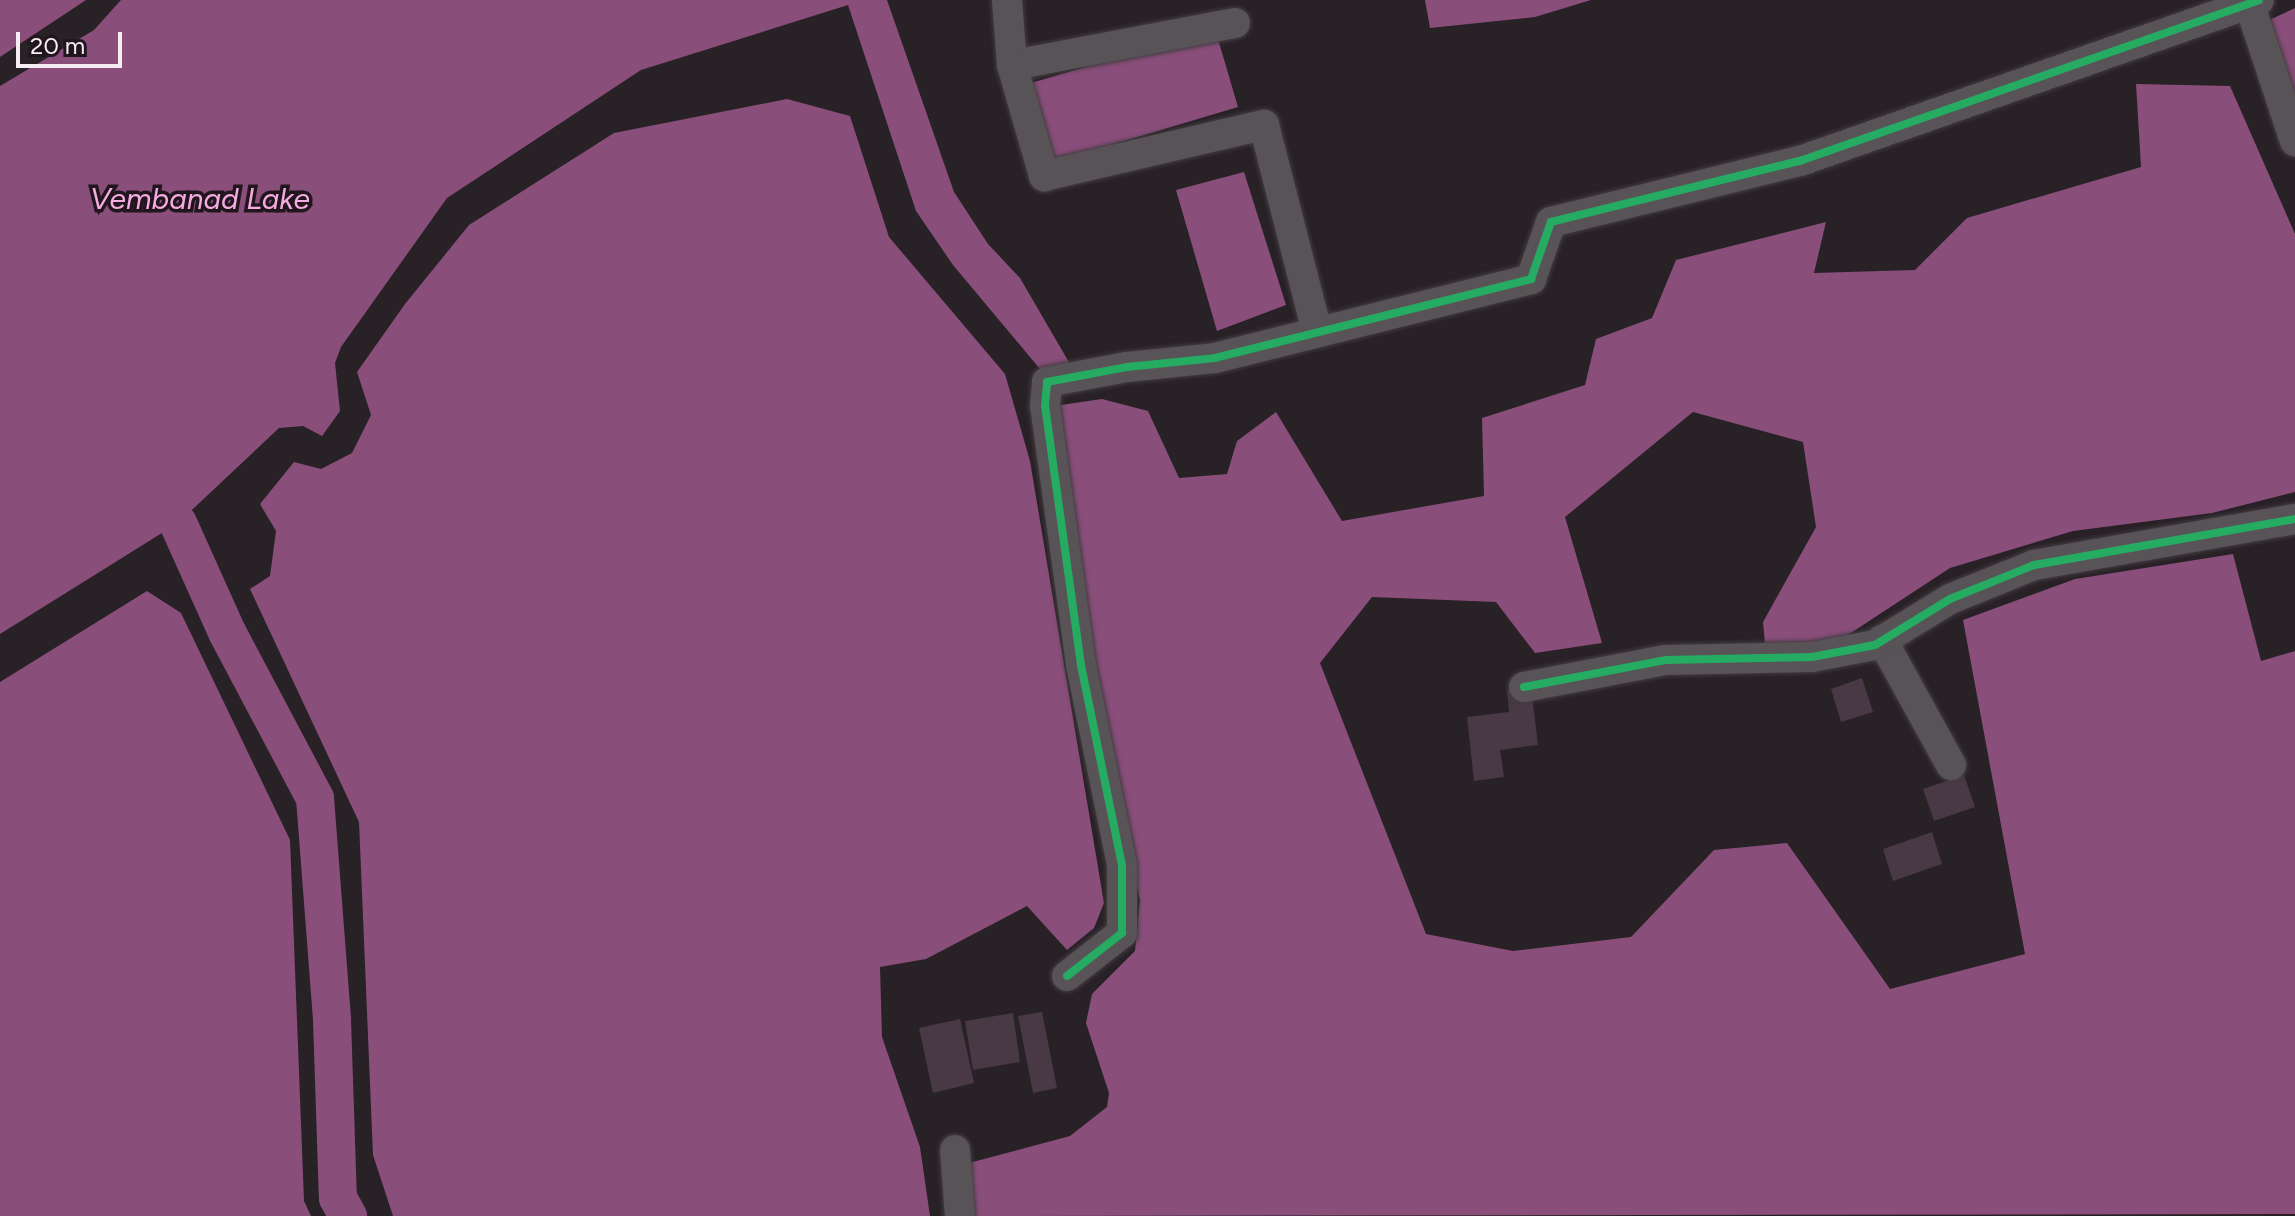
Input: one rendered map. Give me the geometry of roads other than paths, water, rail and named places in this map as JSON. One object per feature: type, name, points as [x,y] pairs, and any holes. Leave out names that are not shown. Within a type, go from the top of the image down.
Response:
[{"type":"street","points":[[1007,0],[1012,65],[1044,176],[1264,125],[1317,332]]},
{"type":"street","points":[[1067,976],[1122,933],[1122,865],[1081,665],[1045,406],[1047,382],[1127,367],[1215,358],[1531,279],[1551,222],[1800,161],[2252,1],[2295,141]]},
{"type":"street","points":[[1012,65],[1235,23]]},
{"type":"street","points":[[1524,687],[1666,660],[1812,657],[1882,640],[1950,599],[2034,565],[2295,519]]},
{"type":"street","points":[[1882,640],[1951,765]]},
{"type":"street","points":[[955,1150],[960,1216]]},
{"type":"water","points":[[0,0],[86,0],[0,57]]},
{"type":"water","name":"Vembanad Lake","points":[[121,0],[887,0],[954,192],[988,244],[1020,278],[1070,364],[1045,375],[953,265],[916,211],[848,5],[641,70],[447,198],[341,347],[335,363],[340,411],[322,436],[303,426],[279,428],[178,523],[0,634],[0,86],[94,30]]},
{"type":"water","points":[[1425,0],[1591,0],[1535,17],[1430,28]]},
{"type":"water","points":[[2295,8],[2295,115],[2257,26]]},
{"type":"water","points":[[1215,29],[1238,107],[1054,162],[1031,83]]},
{"type":"water","points":[[2136,84],[2230,86],[2295,234],[2295,492],[2212,513],[2073,531],[1950,568],[1834,644],[1766,655],[1763,622],[1816,527],[1803,442],[1693,412],[1565,517],[1602,643],[1535,653],[1496,602],[1372,597],[1320,663],[1426,934],[1513,951],[1631,937],[1714,850],[1787,843],[1890,989],[2025,954],[1963,620],[2075,579],[2233,554],[2261,661],[2295,651],[2295,1214],[972,1216],[969,1163],[1070,1136],[1107,1107],[1109,1093],[1086,1023],[1092,994],[1135,951],[1140,900],[1104,731],[1054,406],[1102,399],[1148,411],[1179,478],[1227,474],[1237,441],[1276,412],[1342,521],[1484,496],[1482,418],[1585,385],[1596,339],[1652,318],[1676,260],[1826,222],[1814,273],[1915,270],[1967,218],[2141,167]]},
{"type":"water","points":[[787,99],[850,116],[889,237],[1005,374],[1030,461],[1104,903],[1094,928],[1067,950],[1027,906],[926,959],[880,967],[882,1037],[920,1147],[930,1216],[393,1216],[373,1155],[359,822],[250,589],[270,576],[276,531],[260,504],[294,462],[321,469],[352,453],[371,415],[357,372],[405,304],[469,225],[614,133]]},
{"type":"water","points":[[1244,172],[1286,305],[1217,331],[1176,190]]},
{"type":"water","points":[[147,591],[181,613],[290,840],[304,1201],[311,1216],[0,1216],[0,682]]},
{"type":"waterway","points":[[178,523],[227,632],[315,798],[332,1020],[338,1198],[348,1216]]}]
